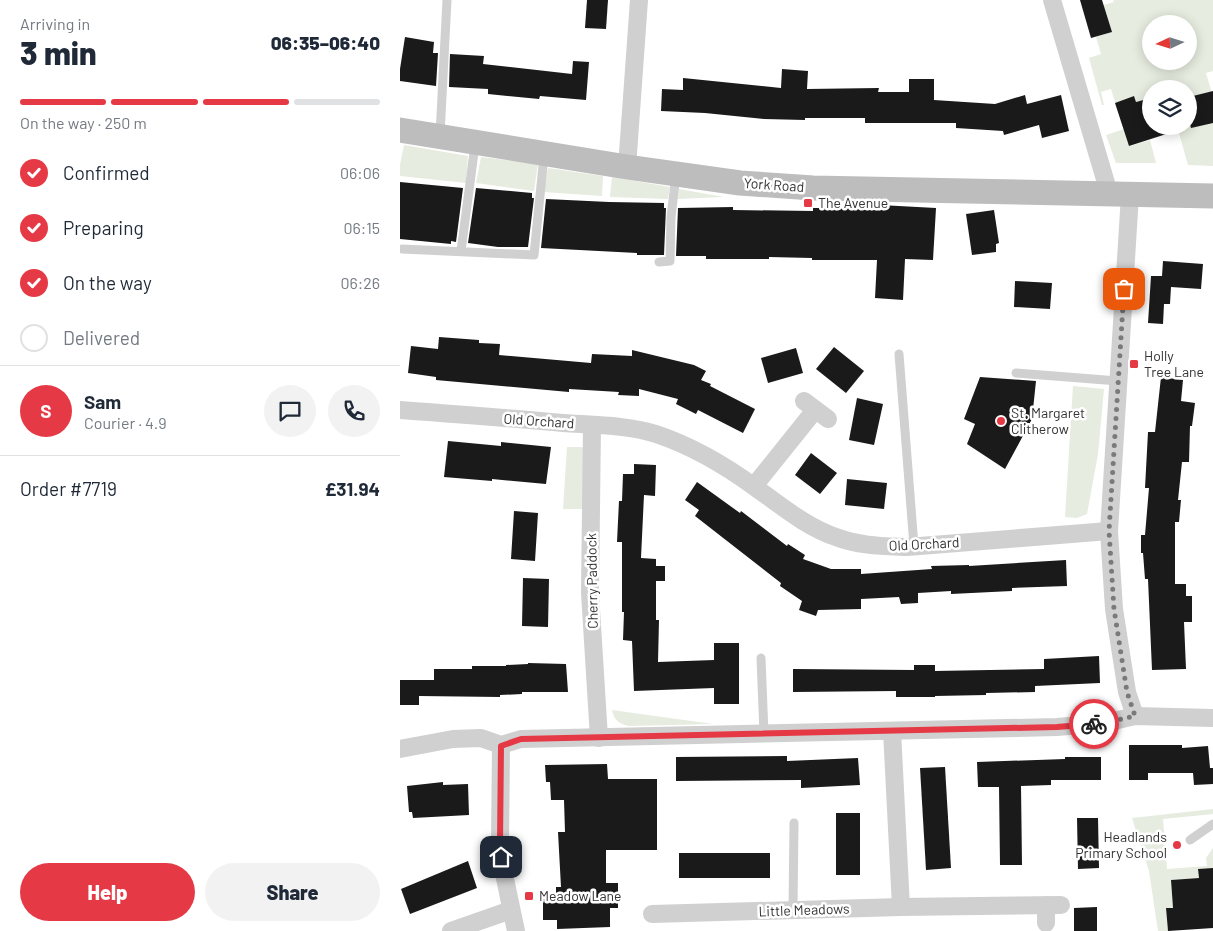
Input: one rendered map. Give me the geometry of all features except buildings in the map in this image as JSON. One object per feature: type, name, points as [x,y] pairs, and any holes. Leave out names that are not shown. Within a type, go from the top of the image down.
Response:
[{"type":"street","points":[[627,167],[640,0]]},
{"type":"street","points":[[1052,0],[1119,194],[1118,381],[1109,531],[1114,609],[1127,692],[1135,716]]},
{"type":"street","name":"York Road","points":[[400,130],[440,135],[627,167],[740,183],[813,188],[1213,196]]},
{"type":"street","name":"Old Orchard","points":[[400,410],[635,429],[655,434],[702,454],[754,486],[803,522],[836,537],[857,543],[882,546],[914,546],[1109,531]]},
{"type":"street","points":[[754,486],[816,410]]},
{"type":"street","name":"Cherry Paddock","points":[[592,425],[590,593],[599,738]]},
{"type":"street","points":[[400,749],[453,739],[481,738],[501,746],[521,739],[1057,727],[1105,723],[1135,716],[1213,718]]},
{"type":"street","points":[[892,731],[901,907]]},
{"type":"street","points":[[501,746],[500,844],[503,869],[516,931]]},
{"type":"street","name":"Little Meadows","points":[[652,914],[708,919],[793,910],[1054,905],[1046,923]]},
{"type":"street","points":[[451,931],[511,910]]},
{"type":"lane","points":[[440,135],[447,0]]},
{"type":"lane","points":[[461,251],[475,141]]},
{"type":"lane","points":[[402,249],[534,255],[544,153]]},
{"type":"lane","points":[[659,262],[670,261],[671,217],[676,174]]},
{"type":"lane","points":[[899,354],[914,546]]},
{"type":"lane","points":[[1016,373],[1118,381]]},
{"type":"lane","points":[[761,658],[764,734]]},
{"type":"lane","points":[[793,910],[794,823]]},
{"type":"lane","points":[[1190,840],[1213,824]]},
{"type":"shaded area","points":[[1113,0],[1213,0],[1213,71],[1206,73],[1213,97],[1213,166],[1188,165],[1180,135],[1197,135],[1197,80],[1142,80],[1142,100],[1136,102],[1134,96],[1116,105],[1111,89],[1101,92],[1104,105],[1102,105],[1089,58],[1101,54],[1096,37],[1111,32],[1103,5],[1114,2]]},
{"type":"shaded area","points":[[1124,129],[1130,146],[1150,140],[1156,163],[1116,163],[1106,135]]},
{"type":"shaded area","points":[[404,145],[468,156],[466,183],[400,176]]},
{"type":"shaded area","points":[[481,157],[538,164],[534,191],[476,183]]},
{"type":"shaded area","points":[[548,168],[603,176],[602,196],[543,192]]},
{"type":"shaded area","points":[[612,177],[670,187],[668,199],[610,197]]},
{"type":"shaded area","points":[[679,189],[724,197],[678,199]]},
{"type":"shaded area","points":[[1073,386],[1104,389],[1098,454],[1087,514],[1077,518],[1065,517]]},
{"type":"shaded area","points":[[567,447],[582,447],[585,451],[583,509],[563,509]]},
{"type":"shaded area","points":[[612,710],[713,724],[629,726],[617,721]]},
{"type":"shaded area","points":[[1213,809],[1213,814],[1163,819],[1167,869],[1207,866],[1206,858],[1213,848],[1213,868],[1198,869],[1199,878],[1171,880],[1173,908],[1166,909],[1168,931],[1158,931],[1149,871],[1132,818]]},
{"type":"way so far","points":[[1094,724],[1135,716],[1127,692],[1114,609],[1109,531],[1124,289]]},
{"type":"place","name":"The Avenue","points":[[808,203]]},
{"type":"place","name":"Holly Tree Lane","points":[[1134,364]]},
{"type":"place","name":"St. Margaret Clitherow","points":[[1001,421]]},
{"type":"place","name":"Headlands Primary School","points":[[1177,845]]},
{"type":"place","name":"Meadow Lane","points":[[529,896]]},
{"type":"route","points":[[501,857],[501,746],[521,739],[1057,727],[1094,724]]}]
